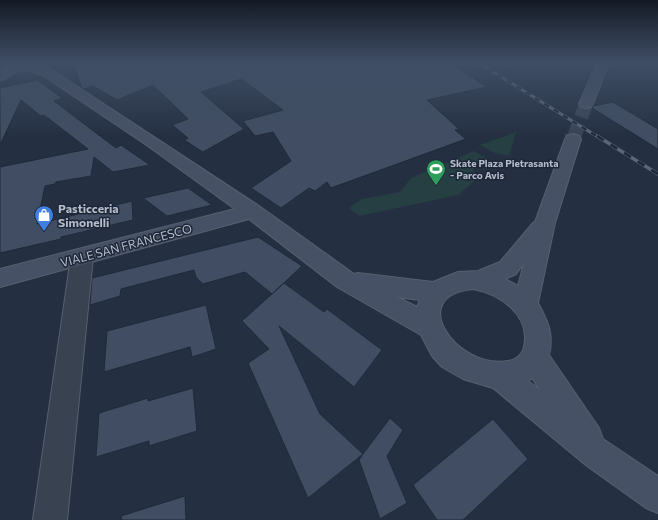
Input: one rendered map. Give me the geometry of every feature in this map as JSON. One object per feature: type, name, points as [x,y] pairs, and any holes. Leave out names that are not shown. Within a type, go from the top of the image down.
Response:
[{"type":"street","points":[[74,87],[252,211],[345,280],[430,327]]},
{"type":"street","points":[[592,87],[588,100],[599,87]]},
{"type":"street","points":[[526,306],[545,223],[573,139]]},
{"type":"street","name":"VIALE SAN FRANCESCO","points":[[0,278],[252,211]]},
{"type":"street","points":[[480,280],[508,268],[545,223]]},
{"type":"street","points":[[50,520],[82,257]]},
{"type":"street","points":[[345,280],[436,292]]},
{"type":"street","points":[[463,280],[480,280],[496,285],[507,291],[526,306],[534,319],[539,332],[540,346],[535,358],[526,367],[514,373],[499,376],[481,373],[463,366],[448,355],[437,341],[430,327],[428,308],[436,292],[448,284],[463,280]]},
{"type":"street","points":[[535,358],[598,455]]},
{"type":"street","points":[[499,376],[598,455],[658,496]]},
{"type":"green space","points":[[516,132],[509,156],[495,153],[480,145]]},
{"type":"green space","name":"Skate Plaza Pietrasanta - Parco Avis","points":[[474,151],[486,158],[473,165],[474,181],[458,195],[359,216],[349,208],[362,199],[400,192],[411,178]]},
{"type":"building","points":[[47,87],[62,98],[54,101],[116,148],[121,145],[150,165],[113,172],[94,157],[91,176],[56,182],[55,184],[45,186],[37,224],[132,201],[133,220],[0,253],[0,167],[88,149],[44,115],[41,116],[21,100],[0,145],[0,88]]},
{"type":"building","points":[[95,87],[148,87],[117,100]]},
{"type":"building","points":[[155,87],[216,87],[201,92],[244,129],[203,152],[184,140],[188,138],[172,125],[188,119]]},
{"type":"building","points":[[252,87],[486,87],[427,100],[459,129],[455,130],[466,139],[331,188],[327,182],[315,191],[309,188],[281,208],[251,188],[291,161],[273,132],[255,136],[243,121],[283,110]]},
{"type":"building","points":[[613,102],[658,129],[658,149],[592,108],[593,106]]},
{"type":"building","points":[[188,188],[212,205],[167,216],[143,198]]},
{"type":"building","points":[[258,237],[302,266],[272,294],[245,272],[203,284],[196,277],[194,270],[121,289],[120,296],[90,305],[92,278]]},
{"type":"building","points":[[284,283],[324,312],[327,309],[382,350],[354,387],[279,326],[320,414],[363,454],[308,498],[248,363],[269,349],[242,321]]},
{"type":"building","points":[[206,305],[216,349],[192,357],[190,347],[104,372],[107,331]]},
{"type":"building","points":[[193,388],[197,431],[149,446],[149,441],[96,457],[99,413],[148,398],[148,401]]},
{"type":"building","points":[[390,418],[403,430],[387,456],[407,503],[380,519],[359,460]]},
{"type":"building","points":[[493,419],[528,459],[463,520],[437,520],[413,485]]},
{"type":"building","points":[[185,496],[186,520],[122,520],[121,516]]},
{"type":"tunnel","points":[[574,137],[586,104]]},
{"type":"railway","points":[[518,87],[598,137]]},
{"type":"railway","points":[[597,136],[658,174]]},
{"type":"place","name":"Skate Plaza Pietrasanta - Parco Avis","points":[[436,186]]},
{"type":"place","name":"Pasticceria Simonelli","points":[[44,232]]}]
